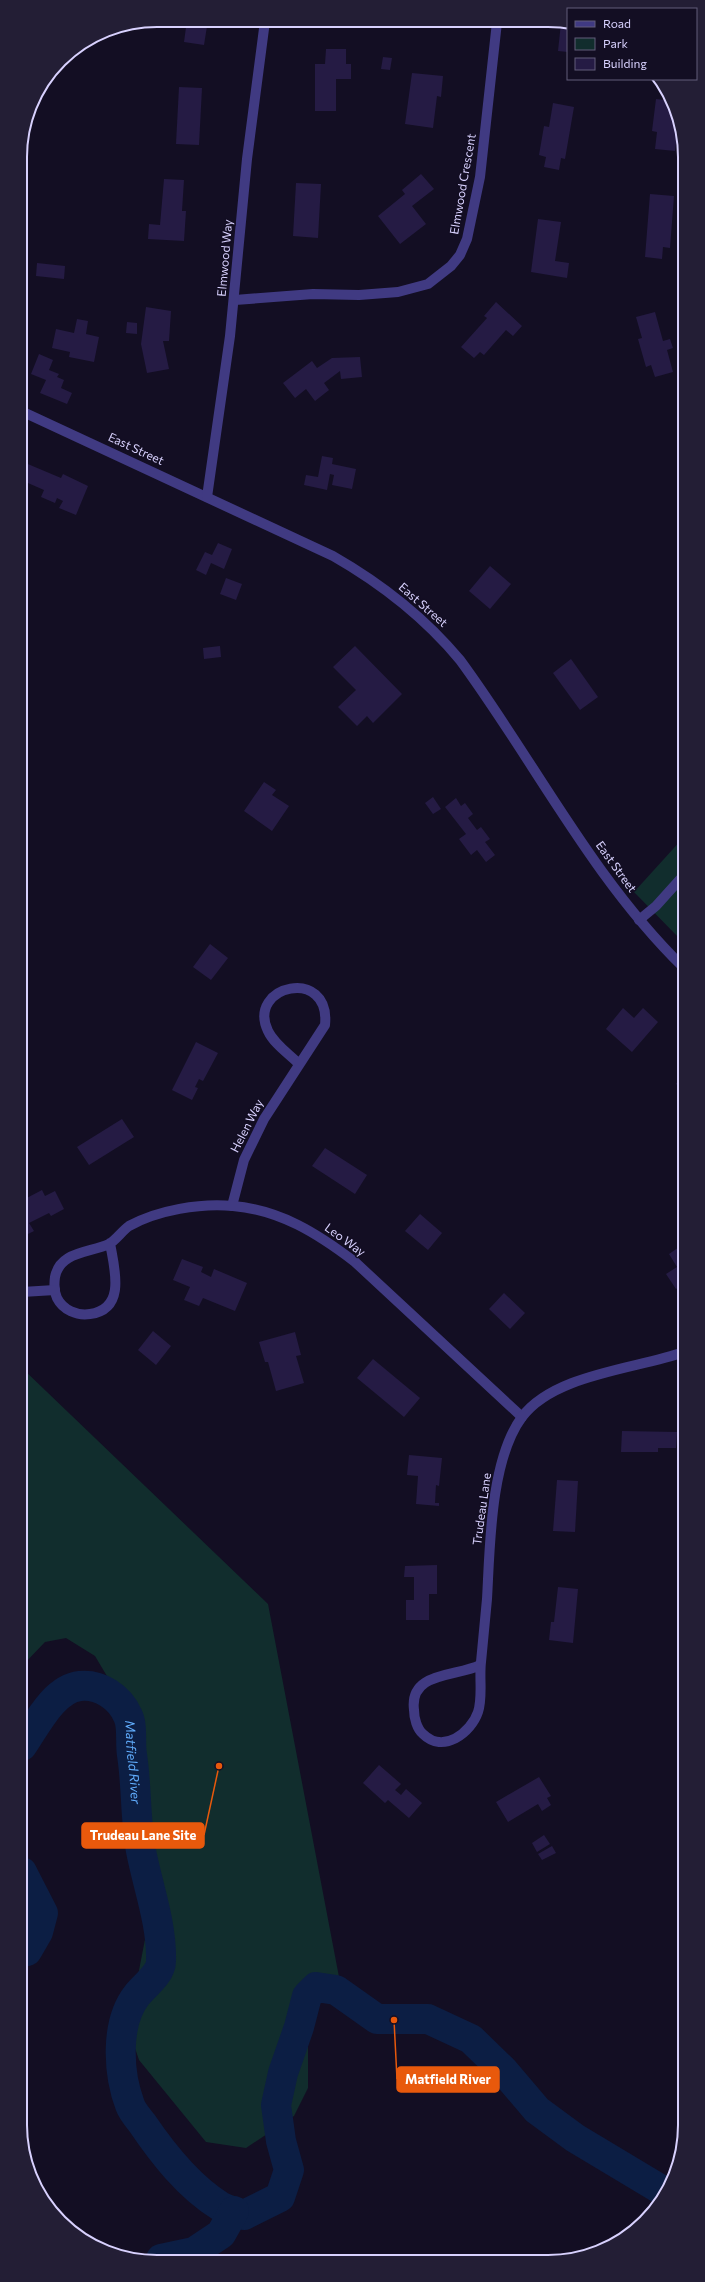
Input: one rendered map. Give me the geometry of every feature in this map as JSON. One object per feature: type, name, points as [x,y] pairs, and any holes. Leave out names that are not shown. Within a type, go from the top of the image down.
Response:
[{"type":"street","name":"Elmwood Way","points":[[207,497],[234,300],[247,159],[264,27]]},
{"type":"street","name":"Elmwood Crescent","points":[[234,300],[313,294],[359,295],[398,292],[428,284],[451,266],[460,255],[467,239],[480,177],[496,27]]},
{"type":"street","name":"East Street","points":[[27,414],[207,497],[354,568],[384,589],[430,626],[444,640],[472,676],[590,854],[639,920],[678,962]]},
{"type":"street","points":[[639,920],[656,906],[678,882]]},
{"type":"street","name":"Helen Way","points":[[232,1206],[237,1182],[252,1143],[278,1095],[322,1032],[326,1017],[322,1003],[312,992],[298,987],[283,990],[276,994],[269,1004],[265,1015],[268,1032],[299,1064]]},
{"type":"street","name":"Leo Way","points":[[55,1290],[56,1274],[65,1260],[73,1255],[110,1243],[128,1227],[150,1217],[193,1208],[232,1206],[276,1214],[298,1223],[333,1245],[355,1262],[522,1417]]},
{"type":"street","points":[[27,1292],[55,1290],[62,1305],[77,1314],[93,1314],[109,1305],[116,1288],[110,1243]]},
{"type":"street","name":"Trudeau Lane","points":[[480,1665],[429,1679],[418,1690],[414,1697],[413,1709],[416,1722],[424,1735],[438,1741],[446,1741],[458,1737],[468,1730],[480,1704],[480,1665],[495,1497],[506,1451],[522,1417],[538,1402],[578,1381],[678,1354]]},
{"type":"green space","points":[[678,844],[678,937],[634,892]]},
{"type":"green space","points":[[27,1373],[268,1604],[343,1998],[321,1997],[308,2011],[308,2088],[294,2116],[246,2148],[206,2142],[139,2060],[128,2027],[147,1929],[153,1828],[123,1703],[95,1656],[66,1638],[45,1642],[27,1661]]},
{"type":"building","points":[[186,27],[207,27],[204,45],[184,42]]},
{"type":"building","points":[[560,28],[567,28],[567,52],[558,51]]},
{"type":"building","points":[[326,49],[346,49],[346,64],[351,64],[351,79],[336,79],[336,111],[315,111],[315,64],[325,64]]},
{"type":"building","points":[[383,57],[392,58],[390,70],[381,69]]},
{"type":"building","points":[[412,73],[443,76],[441,97],[437,96],[433,128],[405,124]]},
{"type":"building","points":[[179,87],[202,88],[199,145],[176,144]]},
{"type":"building","points":[[656,99],[665,100],[671,115],[677,139],[675,151],[655,149],[657,132],[652,131]]},
{"type":"building","points":[[553,103],[574,107],[565,159],[561,158],[559,170],[544,167],[546,157],[539,155],[544,126],[549,127]]},
{"type":"building","points":[[421,174],[434,189],[412,206],[426,224],[400,244],[378,216],[405,194],[402,190]]},
{"type":"building","points":[[164,179],[184,180],[182,211],[186,211],[184,241],[148,239],[149,224],[160,225]]},
{"type":"building","points":[[296,183],[321,184],[318,238],[293,236]]},
{"type":"building","points":[[650,194],[674,196],[670,248],[663,247],[662,259],[645,257]]},
{"type":"building","points":[[538,219],[561,222],[555,261],[569,263],[567,278],[531,272]]},
{"type":"building","points":[[37,263],[65,266],[64,279],[36,276]]},
{"type":"building","points":[[496,302],[522,326],[513,336],[506,330],[484,355],[480,352],[474,358],[461,347],[487,318],[484,316]]},
{"type":"building","points":[[146,307],[171,311],[169,341],[163,341],[169,369],[147,373],[141,344]]},
{"type":"building","points":[[655,312],[663,341],[670,339],[673,348],[667,350],[673,372],[655,377],[651,365],[646,367],[638,339],[642,338],[636,317]]},
{"type":"building","points":[[77,319],[88,321],[86,334],[99,337],[94,362],[69,357],[70,352],[52,348],[56,329],[74,333]]},
{"type":"building","points":[[127,322],[137,323],[137,334],[126,333]]},
{"type":"building","points":[[39,354],[53,360],[49,370],[59,374],[57,377],[64,380],[61,388],[72,393],[67,404],[40,393],[46,380],[31,374]]},
{"type":"building","points":[[360,357],[362,377],[341,379],[340,371],[324,383],[329,390],[315,401],[306,389],[295,398],[283,383],[312,361],[317,368],[332,358]]},
{"type":"building","points":[[322,456],[333,458],[332,464],[356,469],[352,489],[332,485],[334,475],[330,474],[327,490],[304,485],[306,475],[318,477]]},
{"type":"building","points":[[27,464],[61,478],[63,474],[88,486],[76,515],[59,508],[63,501],[57,498],[55,503],[41,497],[44,490],[27,483]]},
{"type":"building","points":[[218,543],[232,549],[224,569],[211,563],[206,575],[196,570],[205,552],[212,555]]},
{"type":"building","points":[[490,566],[511,584],[490,609],[469,591]]},
{"type":"building","points":[[226,578],[242,584],[236,600],[220,594]]},
{"type":"building","points":[[220,646],[221,657],[204,659],[203,648]]},
{"type":"building","points":[[355,646],[402,694],[373,723],[367,716],[357,726],[338,707],[356,690],[333,667]]},
{"type":"building","points":[[571,659],[598,697],[580,710],[553,673]]},
{"type":"building","points":[[264,782],[276,790],[272,795],[289,806],[272,831],[244,811]]},
{"type":"building","points":[[433,797],[441,809],[433,814],[425,803]]},
{"type":"building","points":[[456,798],[461,806],[465,803],[473,814],[468,818],[477,830],[481,827],[490,839],[485,842],[495,855],[486,862],[477,850],[471,855],[459,839],[466,834],[445,807]]},
{"type":"building","points":[[210,944],[228,958],[211,980],[193,967]]},
{"type":"building","points":[[623,1008],[634,1018],[643,1008],[658,1022],[632,1052],[606,1029]]},
{"type":"building","points":[[196,1042],[218,1053],[203,1081],[199,1079],[195,1087],[198,1088],[192,1100],[172,1090]]},
{"type":"building","points":[[122,1119],[134,1137],[89,1165],[77,1147]]},
{"type":"building","points":[[325,1148],[367,1175],[355,1194],[312,1166]]},
{"type":"building","points":[[42,1190],[45,1196],[55,1191],[64,1209],[51,1216],[49,1213],[29,1223],[34,1231],[27,1234],[27,1198]]},
{"type":"building","points":[[420,1214],[442,1233],[428,1250],[405,1231]]},
{"type":"building","points":[[678,1248],[678,1288],[676,1289],[666,1274],[677,1267],[669,1254]]},
{"type":"building","points":[[182,1259],[203,1267],[201,1272],[211,1277],[214,1269],[247,1283],[235,1311],[203,1298],[199,1306],[184,1300],[190,1287],[173,1280]]},
{"type":"building","points":[[504,1293],[525,1313],[510,1329],[489,1309]]},
{"type":"building","points":[[153,1331],[171,1346],[156,1365],[138,1350]]},
{"type":"building","points":[[295,1332],[301,1355],[296,1356],[304,1383],[276,1391],[268,1362],[265,1362],[259,1342]]},
{"type":"building","points":[[373,1359],[420,1398],[404,1417],[357,1378]]},
{"type":"building","points":[[622,1431],[677,1432],[676,1448],[658,1448],[658,1452],[621,1452]]},
{"type":"building","points":[[409,1455],[442,1458],[439,1486],[436,1485],[435,1503],[439,1503],[439,1506],[416,1504],[418,1476],[407,1475]]},
{"type":"building","points":[[557,1480],[578,1481],[575,1532],[553,1531]]},
{"type":"building","points":[[437,1565],[437,1594],[429,1594],[429,1620],[406,1620],[406,1600],[414,1600],[414,1577],[404,1577],[405,1566]]},
{"type":"building","points":[[558,1587],[578,1589],[573,1643],[549,1640],[551,1622],[554,1622]]},
{"type":"building","points":[[379,1765],[401,1784],[395,1790],[401,1795],[406,1789],[422,1803],[409,1818],[388,1800],[385,1803],[363,1783]]},
{"type":"building","points":[[539,1777],[551,1796],[547,1798],[551,1805],[542,1811],[538,1804],[508,1822],[496,1802]]},
{"type":"building","points":[[544,1835],[550,1844],[537,1852],[532,1843]]},
{"type":"building","points":[[552,1846],[556,1853],[542,1860],[538,1854]]},
{"type":"waterway","name":"Matfield River","points":[[27,1738],[53,1701],[70,1689],[80,1686],[95,1687],[108,1693],[120,1703],[130,1720],[131,1750],[135,1779],[139,1839],[157,1919],[161,1947],[161,1961],[156,1975],[137,1995],[130,2006],[125,2020],[121,2048],[123,2078],[132,2110],[167,2158],[197,2189],[208,2198],[220,2206],[244,2215],[280,2197],[289,2170],[281,2141],[276,2105],[283,2073],[299,2027],[307,1996],[316,1987],[336,1990],[377,2019],[428,2019],[471,2039],[503,2070],[537,2110],[575,2138],[661,2189]]},
{"type":"waterway","name":"Matfield River","points":[[27,1882],[43,1913],[38,1932],[27,1951]]},
{"type":"waterway","points":[[180,2255],[194,2252],[221,2234],[234,2211]]},
{"type":"place","name":"Trudeau Lane Site","points":[[219,1766]]},
{"type":"place","name":"Matfield River","points":[[394,2020]]}]
